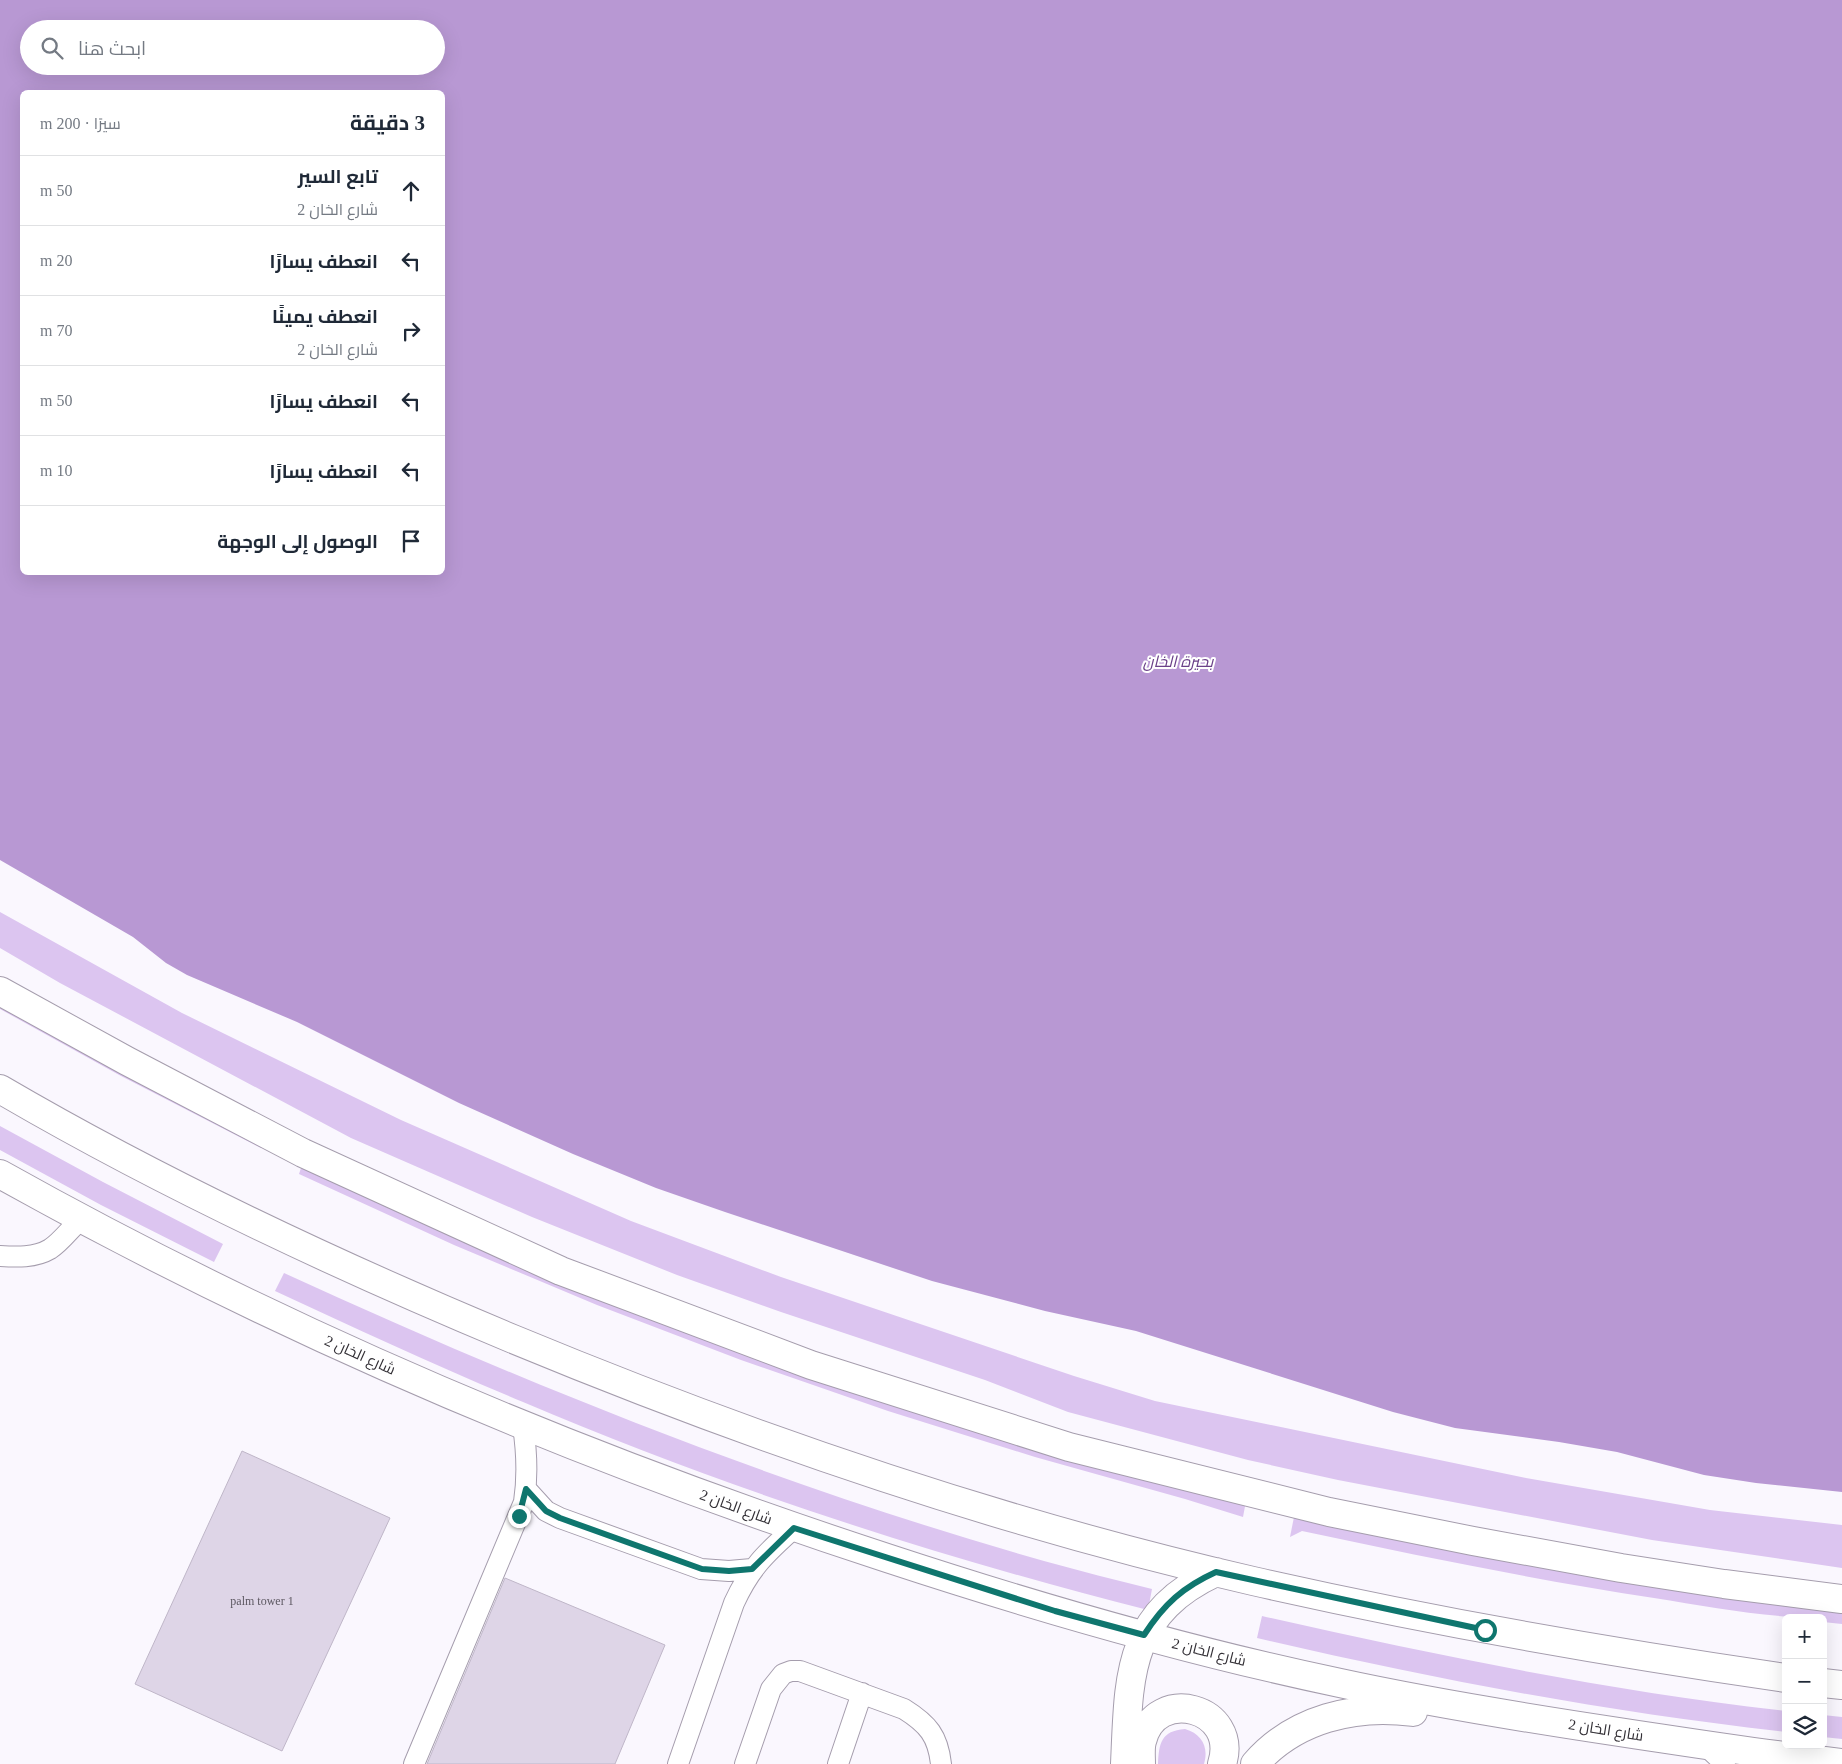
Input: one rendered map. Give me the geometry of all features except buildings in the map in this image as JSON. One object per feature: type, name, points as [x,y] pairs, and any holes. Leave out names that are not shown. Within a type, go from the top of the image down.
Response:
[{"type":"street","points":[[0,991],[127,1061],[303,1153],[561,1271],[811,1365],[1069,1447],[1329,1512],[1621,1568],[1724,1584],[1842,1599]]},
{"type":"street","points":[[0,1089],[117,1154],[227,1210],[338,1263],[582,1367],[808,1452],[978,1507],[1216,1572],[1485,1630],[1782,1677]]},
{"type":"street","name":"شارع الخان 2","points":[[0,1174],[81,1219],[219,1290],[370,1360],[522,1426],[657,1479],[794,1528],[1045,1608],[1144,1635],[1338,1683],[1503,1714],[1705,1745],[1842,1763]]},
{"type":"street","points":[[1125,1764],[1128,1694],[1136,1654],[1144,1635],[1154,1619],[1167,1604],[1198,1580],[1216,1572]]},
{"type":"street","points":[[1827,1683],[1842,1685]]},
{"type":"street","points":[[1141,1764],[1142,1741],[1153,1720],[1162,1713],[1184,1708],[1206,1714],[1215,1722],[1221,1732],[1224,1744],[1222,1764]]},
{"type":"street","points":[[1255,1764],[1282,1740],[1304,1726],[1329,1717],[1355,1711],[1381,1709],[1454,1716],[1503,1714]]},
{"type":"lane","points":[[0,1256],[33,1255],[50,1248],[81,1219]]},
{"type":"lane","points":[[414,1764],[519,1516],[528,1474],[527,1450],[522,1426]]},
{"type":"lane","points":[[526,1489],[546,1511],[560,1518],[702,1569],[729,1571],[752,1569]]},
{"type":"lane","points":[[678,1764],[734,1603],[743,1583],[752,1569],[794,1528]]},
{"type":"lane","points":[[745,1764],[771,1689],[783,1674],[791,1671],[800,1671],[862,1693],[920,1718],[936,1740],[941,1764]]},
{"type":"lane","points":[[838,1764],[862,1693]]},
{"type":"lane","points":[[1705,1745],[1726,1764]]},
{"type":"shaded area","points":[[0,912],[182,1013],[401,1120],[631,1221],[781,1277],[1074,1376],[1155,1401],[1526,1478],[1710,1510],[1842,1525],[1842,1568],[1652,1540],[1338,1480],[1248,1460],[1068,1412],[985,1380],[677,1275],[532,1217],[351,1138],[60,983],[0,948]]},
{"type":"shaded area","points":[[0,995],[264,1137],[261,1148],[121,1076],[0,1009]]},
{"type":"shaded area","points":[[0,1126],[223,1244],[214,1262],[101,1205],[0,1150]]},
{"type":"shaded area","points":[[303,1162],[470,1239],[1246,1501],[1243,1517],[1035,1457],[888,1411],[741,1360],[597,1305],[454,1245],[299,1174]]},
{"type":"shaded area","points":[[284,1273],[377,1315],[564,1394],[658,1432],[754,1467],[946,1532],[1044,1561],[1152,1589],[1148,1610],[989,1567],[831,1518],[676,1463],[599,1433],[460,1375],[275,1291]]},
{"type":"shaded area","points":[[1295,1512],[1842,1605],[1842,1624],[1827,1622],[1827,1614],[1782,1614],[1781,1616],[1610,1591],[1302,1531],[1290,1537]]},
{"type":"shaded area","points":[[1262,1616],[1522,1671],[1654,1693],[1782,1711],[1782,1732],[1652,1715],[1520,1693],[1388,1667],[1257,1638]]},
{"type":"shaded area","points":[[1827,1715],[1842,1717],[1842,1739],[1827,1737]]},
{"type":"shaded area","points":[[1185,1729],[1196,1734],[1203,1742],[1206,1752],[1204,1764],[1158,1764],[1159,1750],[1166,1735]]},
{"type":"water","name":"بحيرة الخان","points":[[0,0],[1842,0],[1842,1492],[1756,1483],[1704,1475],[1617,1452],[1455,1428],[1393,1412],[1136,1331],[1045,1311],[932,1281],[656,1188],[573,1154],[459,1103],[297,1022],[187,975],[166,963],[133,937],[0,860]]},
{"type":"route","points":[[519,1516],[526,1489],[546,1511],[560,1518],[702,1569],[729,1571],[752,1569],[764,1555],[794,1528],[1055,1611],[1144,1635],[1154,1619],[1167,1604],[1198,1580],[1216,1572],[1485,1630]]}]
